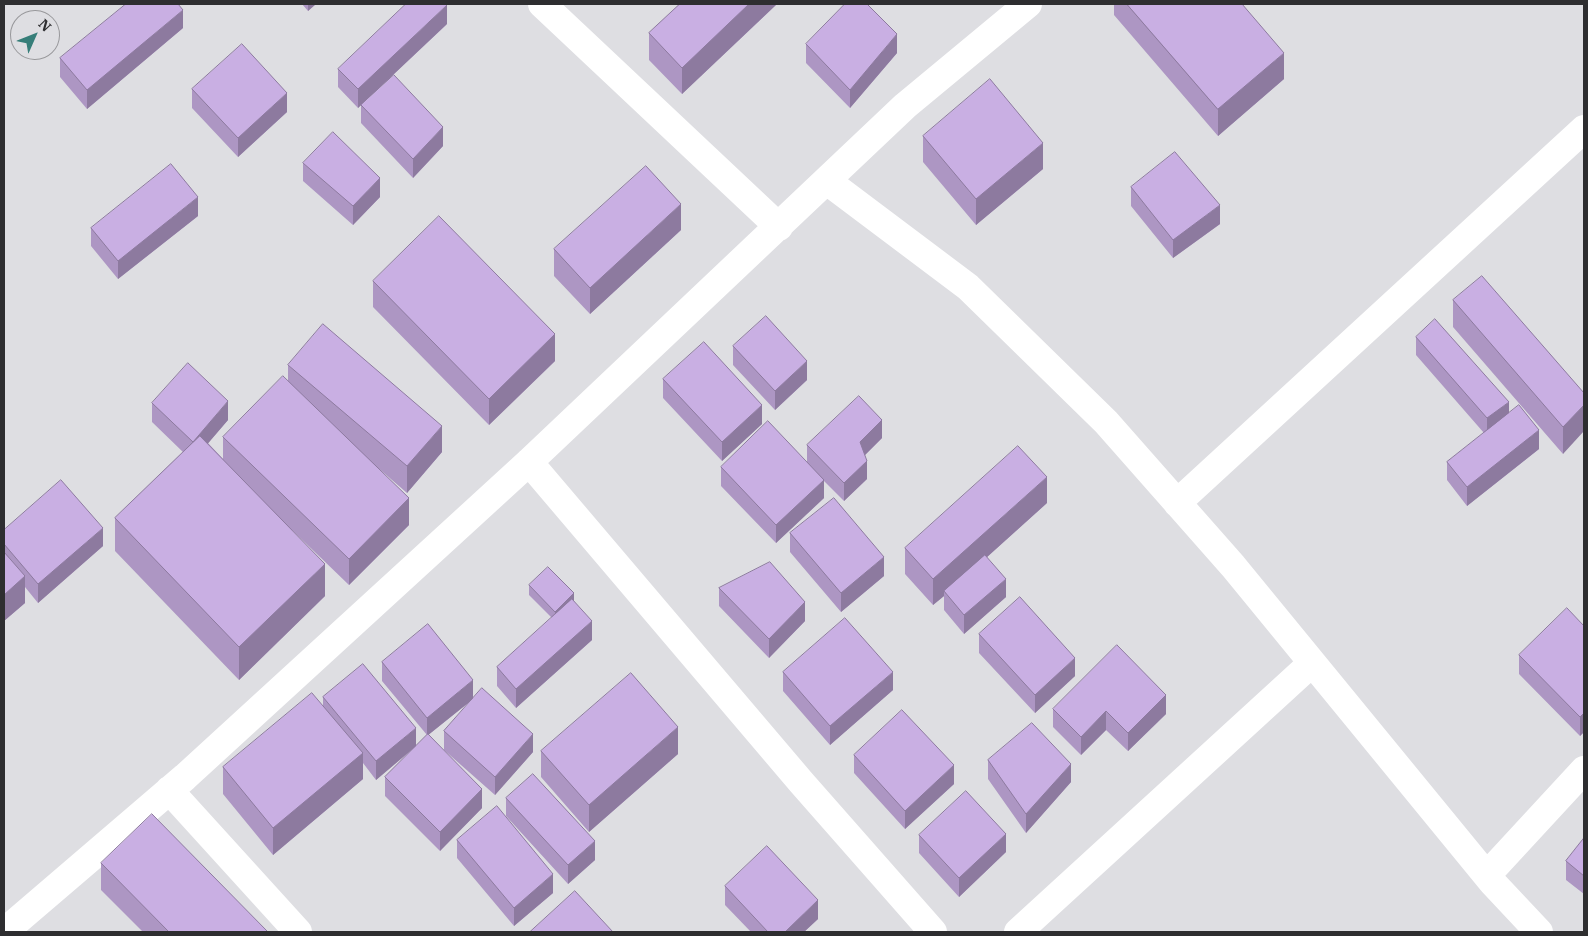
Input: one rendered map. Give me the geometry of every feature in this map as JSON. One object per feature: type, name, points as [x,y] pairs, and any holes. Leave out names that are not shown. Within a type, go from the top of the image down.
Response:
[{"type":"street","points":[[4,932],[169,790],[529,462],[905,106],[1028,4]]},
{"type":"street","points":[[557,8],[778,226]]},
{"type":"street","points":[[1177,503],[1584,129]]},
{"type":"street","points":[[826,181],[968,287],[1106,422],[1232,566],[1487,875],[1539,932]]},
{"type":"street","points":[[529,462],[802,782],[933,932]]},
{"type":"street","points":[[1018,932],[1312,663]]},
{"type":"street","points":[[1487,875],[1584,770]]},
{"type":"street","points":[[169,790],[298,932]]},
{"type":"building","points":[[126,4],[178,4],[183,10],[87,90],[60,58]]},
{"type":"building","points":[[406,4],[447,5],[358,89],[338,69]]},
{"type":"building","points":[[680,4],[749,4],[682,68],[649,33]]},
{"type":"building","points":[[845,4],[867,4],[897,34],[850,90],[806,44]]},
{"type":"building","points":[[1127,4],[1242,4],[1284,53],[1218,109]]},
{"type":"building","points":[[242,44],[287,93],[238,138],[192,89]]},
{"type":"building","points":[[394,75],[443,127],[413,159],[361,105]]},
{"type":"building","points":[[990,79],[1043,143],[976,199],[923,136]]},
{"type":"building","points":[[333,132],[380,178],[353,206],[303,163]]},
{"type":"building","points":[[1175,152],[1220,205],[1173,240],[1131,187]]},
{"type":"building","points":[[171,164],[198,197],[118,261],[91,228]]},
{"type":"building","points":[[646,166],[681,204],[590,288],[554,249]]},
{"type":"building","points":[[439,216],[555,334],[489,399],[373,281]]},
{"type":"building","points":[[1482,276],[1584,393],[1584,405],[1563,427],[1453,300]]},
{"type":"building","points":[[766,316],[807,361],[775,391],[733,346]]},
{"type":"building","points":[[1435,319],[1509,402],[1487,418],[1416,337]]},
{"type":"building","points":[[323,324],[442,426],[407,466],[288,365]]},
{"type":"building","points":[[704,342],[762,405],[722,442],[663,379]]},
{"type":"building","points":[[188,363],[228,401],[193,442],[152,403]]},
{"type":"building","points":[[283,376],[409,498],[349,559],[223,437]]},
{"type":"building","points":[[859,396],[882,420],[860,442],[867,461],[844,483],[807,445]]},
{"type":"building","points":[[1519,405],[1539,430],[1467,487],[1447,462]]},
{"type":"building","points":[[768,421],[824,480],[776,525],[721,467]]},
{"type":"building","points":[[200,436],[325,564],[239,647],[115,518]]},
{"type":"building","points":[[1018,446],[1047,477],[933,579],[905,548]]},
{"type":"building","points":[[61,480],[103,528],[38,584],[4,544],[4,530]]},
{"type":"building","points":[[834,498],[884,557],[841,593],[790,533]]},
{"type":"building","points":[[4,552],[25,576],[4,595]]},
{"type":"building","points":[[985,555],[1006,579],[964,615],[944,591]]},
{"type":"building","points":[[770,562],[805,602],[769,639],[719,588]]},
{"type":"building","points":[[548,567],[574,593],[555,612],[529,585]]},
{"type":"building","points":[[1020,597],[1075,658],[1035,695],[979,634]]},
{"type":"building","points":[[572,599],[592,621],[516,689],[497,667]]},
{"type":"building","points":[[1567,608],[1584,626],[1584,713],[1580,717],[1519,655]]},
{"type":"building","points":[[845,618],[893,672],[830,726],[783,672]]},
{"type":"building","points":[[428,624],[473,680],[427,718],[382,662]]},
{"type":"building","points":[[1117,645],[1166,695],[1128,733],[1106,711],[1081,737],[1053,709]]},
{"type":"building","points":[[363,664],[416,728],[376,761],[323,697]]},
{"type":"building","points":[[631,673],[678,727],[589,805],[541,751]]},
{"type":"building","points":[[482,688],[533,734],[495,777],[444,731]]},
{"type":"building","points":[[312,693],[363,753],[273,828],[223,767]]},
{"type":"building","points":[[902,710],[954,765],[905,811],[854,755]]},
{"type":"building","points":[[1032,723],[1071,764],[1026,814],[988,760]]},
{"type":"building","points":[[428,734],[482,789],[440,832],[385,777]]},
{"type":"building","points":[[533,774],[595,841],[568,865],[506,798]]},
{"type":"building","points":[[966,791],[1006,834],[959,878],[919,835]]},
{"type":"building","points":[[497,806],[553,874],[514,908],[457,840]]},
{"type":"building","points":[[152,814],[268,932],[169,932],[101,863]]},
{"type":"building","points":[[1584,838],[1584,876],[1566,861]]},
{"type":"building","points":[[767,846],[818,900],[785,932],[768,932],[725,886]]},
{"type":"building","points":[[575,891],[613,932],[530,932]]}]
